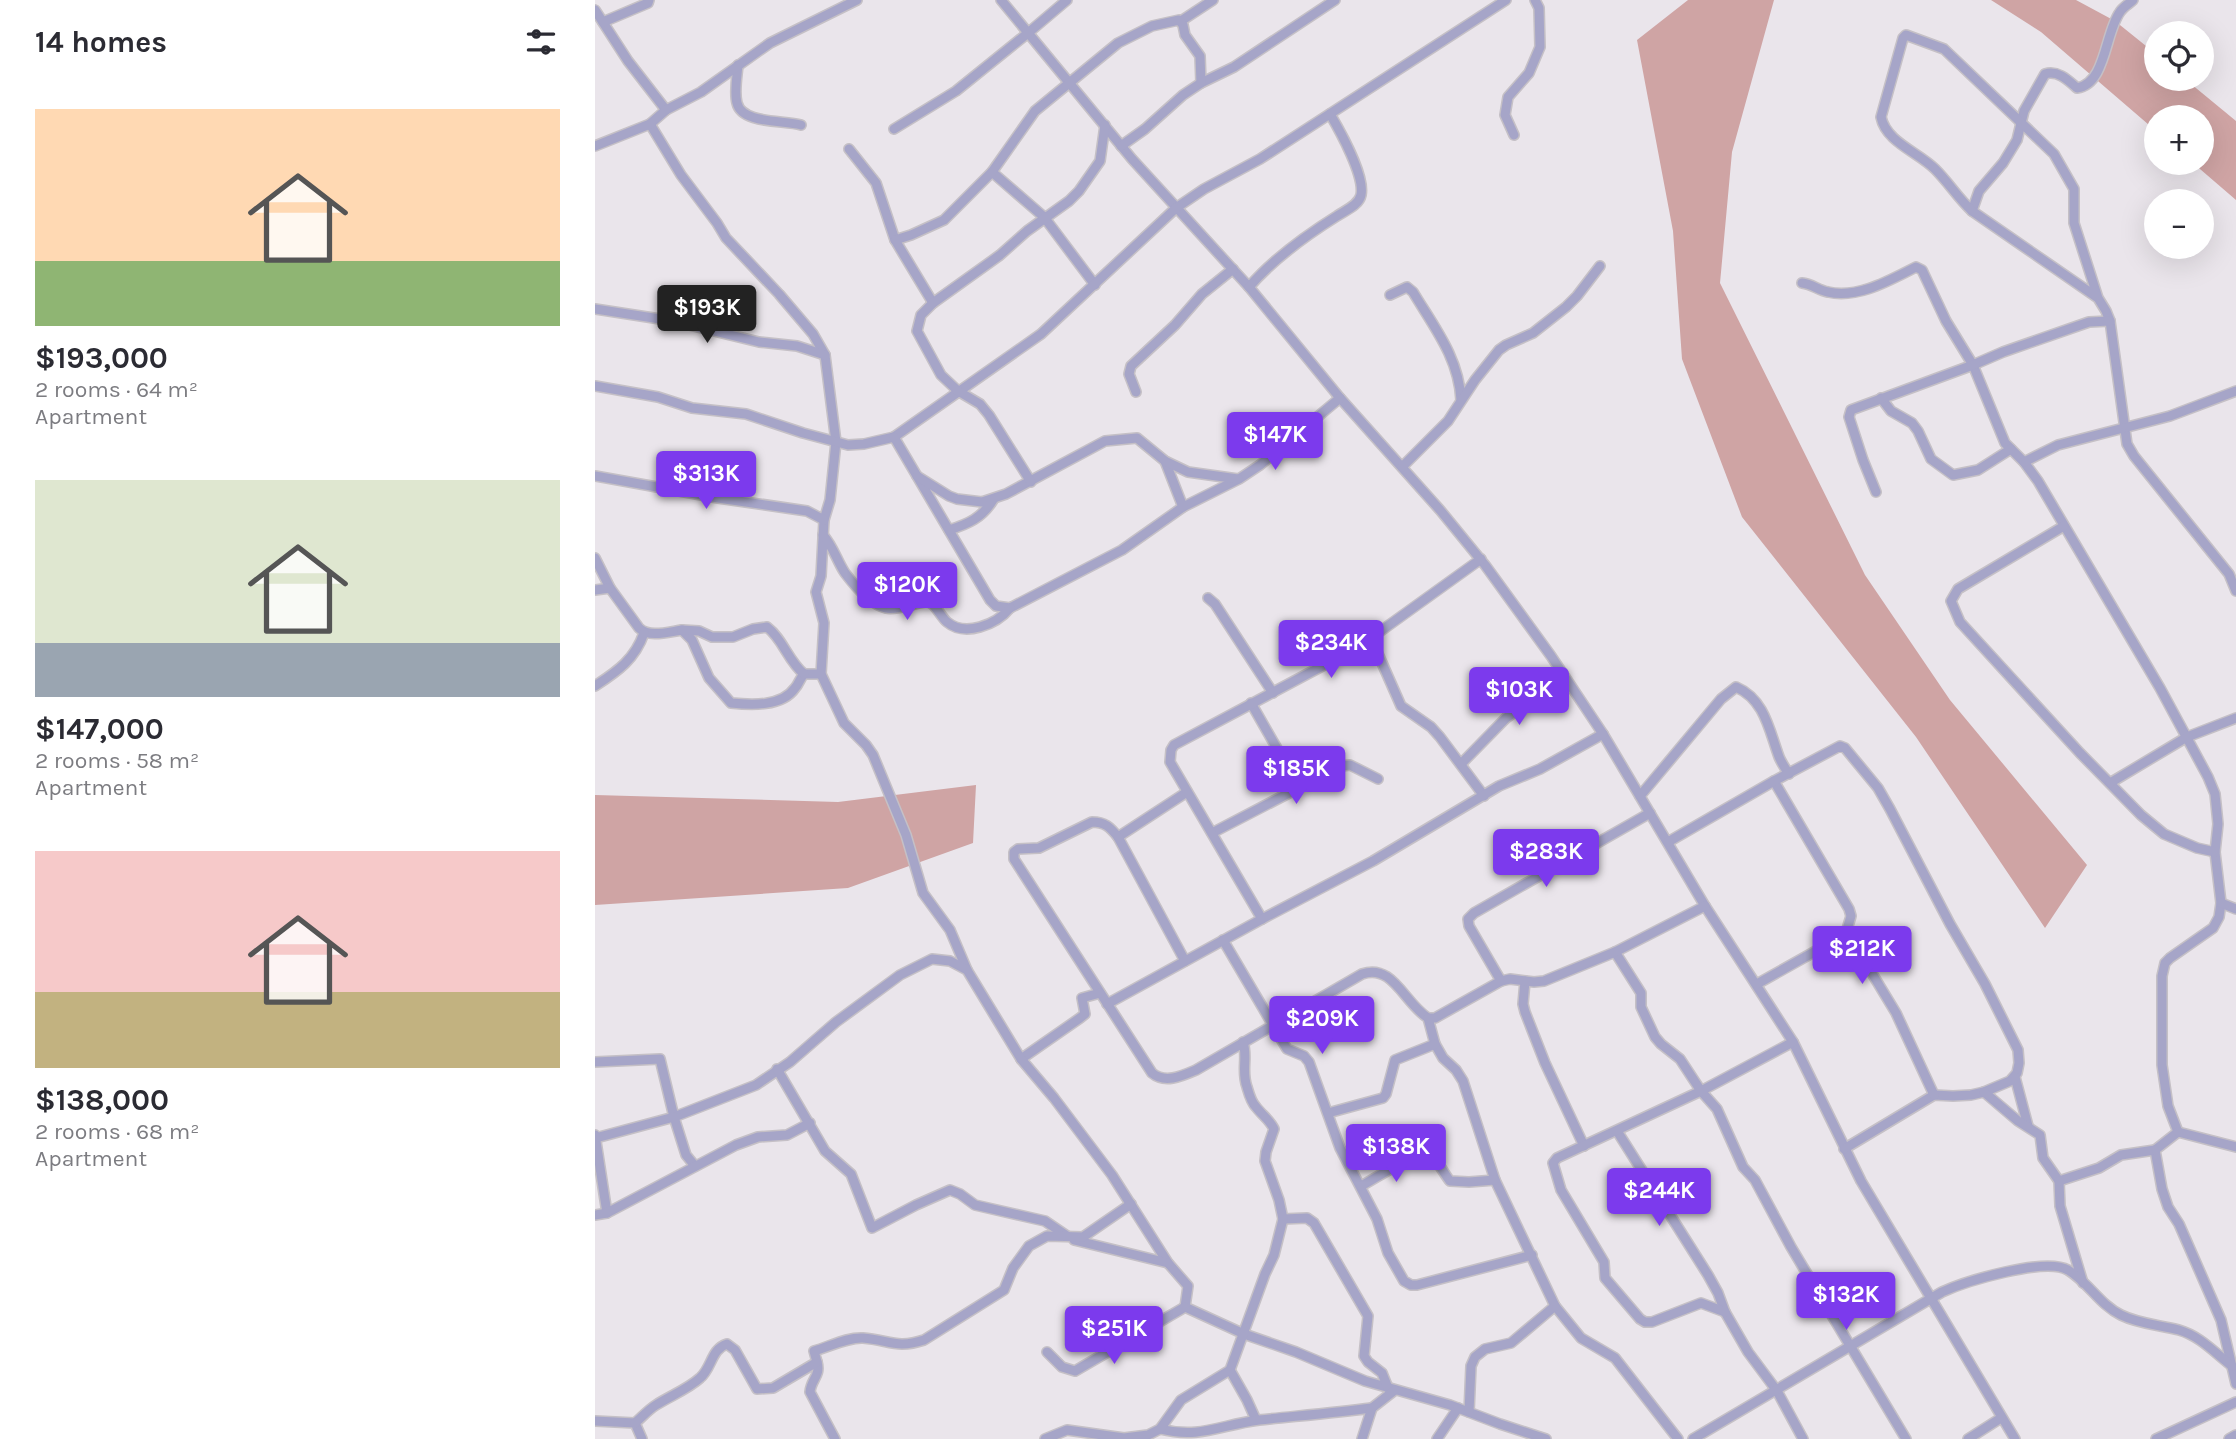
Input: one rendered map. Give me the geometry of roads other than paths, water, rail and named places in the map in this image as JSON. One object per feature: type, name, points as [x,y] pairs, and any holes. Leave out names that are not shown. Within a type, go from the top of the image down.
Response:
[{"type":"street","points":[[603,22],[648,3],[649,0]]},
{"type":"street","points":[[595,146],[650,124],[666,110],[701,92],[769,43],[857,0]]},
{"type":"street","points":[[1001,0],[1121,146],[1249,287],[1340,398],[1481,559],[1603,734],[1705,906],[1793,1042],[1845,1149],[1887,1227],[2015,1439]]},
{"type":"street","points":[[894,129],[955,91],[1067,0]]},
{"type":"street","points":[[895,240],[944,220],[992,172],[1028,119],[1055,93],[1118,43],[1152,26],[1181,21],[1213,0]]},
{"type":"street","points":[[1121,146],[1145,129],[1182,95],[1234,67],[1335,0]]},
{"type":"street","points":[[595,386],[658,397],[692,408],[746,414],[848,445],[894,436],[1041,334],[1177,208],[1213,182],[1260,159],[1506,0]]},
{"type":"street","points":[[1514,135],[1504,115],[1508,97],[1529,73],[1540,47],[1539,8],[1535,0]]},
{"type":"street","points":[[1972,211],[1979,191],[2003,163],[2017,140],[2024,111],[2045,74],[2052,72],[2060,75],[2077,88],[2096,76],[2120,11],[2133,0]]},
{"type":"street","points":[[595,9],[628,61],[666,110]]},
{"type":"street","points":[[1181,21],[1185,35],[1200,56],[1201,83]]},
{"type":"street","points":[[2098,298],[1972,211],[1935,169],[1891,136],[1881,117],[1903,38],[1909,35],[1944,49],[2053,154],[2074,189],[2074,223],[2098,298],[2110,321],[2127,444],[2134,456],[2232,571],[2236,591]]},
{"type":"street","points":[[739,65],[736,102],[740,110],[750,118],[801,125]]},
{"type":"street","points":[[1249,287],[1266,268],[1317,229],[1358,203],[1362,194],[1360,180],[1346,141],[1330,114]]},
{"type":"street","points":[[650,124],[726,238],[779,293],[813,334],[825,355],[836,442],[830,500],[824,520],[821,576],[817,592],[824,622],[821,674],[844,723],[873,755],[906,835],[923,893],[950,930],[967,970],[1021,1059],[1054,1098],[1131,1205],[1168,1263],[1188,1286],[1185,1307]]},
{"type":"street","points":[[1031,482],[980,404],[958,391],[941,375],[917,331],[921,315],[933,303],[1000,255],[1044,217],[1069,201],[1100,161],[1105,125]]},
{"type":"street","points":[[849,149],[876,183],[895,240],[933,303]]},
{"type":"street","points":[[992,172],[1044,217],[1095,285]]},
{"type":"street","points":[[1402,467],[1448,421],[1499,350],[1533,333],[1566,307],[1600,266]]},
{"type":"street","points":[[1802,283],[1827,292],[1848,293],[1870,288],[1920,267],[1973,365],[2005,443],[2024,463],[2064,526],[2209,777],[2215,794],[2218,824],[2215,852],[2221,903],[2219,917],[2213,928],[2165,962],[2162,976],[2162,1065],[2168,1106],[2178,1132]]},
{"type":"street","points":[[1136,392],[1129,374],[1131,366],[1175,325],[1202,294],[1233,270]]},
{"type":"street","points":[[1390,295],[1407,287],[1413,292],[1454,361],[1461,400]]},
{"type":"street","points":[[595,309],[673,321],[759,342],[797,346],[825,355]]},
{"type":"street","points":[[1875,492],[1849,413],[1855,408],[2089,322],[2110,321]]},
{"type":"street","points":[[2024,463],[2057,445],[2170,416],[2236,391]]},
{"type":"street","points":[[823,536],[845,573],[870,600],[885,608],[902,608],[926,601],[946,622],[959,629],[980,628],[1005,614],[1010,608],[1122,550],[1184,507],[1239,479],[1260,465],[1340,398]]},
{"type":"street","points":[[1881,398],[1891,411],[1912,423],[1931,459],[1953,475],[1978,470],[2011,449]]},
{"type":"street","points":[[894,436],[990,600],[1002,608],[1010,608]]},
{"type":"street","points":[[916,475],[957,499],[982,502],[993,500],[1031,482],[1105,441],[1137,438],[1165,461],[1188,472],[1239,479]]},
{"type":"street","points":[[1165,461],[1184,507]]},
{"type":"street","points":[[595,476],[807,511],[824,520]]},
{"type":"street","points":[[949,530],[970,524],[987,510],[993,500]]},
{"type":"street","points":[[2064,526],[1958,589],[1951,601],[1960,622],[2141,815],[2164,834],[2197,848],[2215,852]]},
{"type":"street","points":[[595,558],[610,588],[644,633]]},
{"type":"street","points":[[1262,919],[1170,762],[1174,745],[1322,668],[1371,638],[1481,559]]},
{"type":"street","points":[[595,590],[610,588]]},
{"type":"street","points":[[1208,598],[1215,604],[1273,693]]},
{"type":"street","points":[[644,633],[682,630],[699,631],[712,637],[733,637],[767,627],[773,631],[797,668],[804,674],[821,674]]},
{"type":"street","points":[[682,630],[692,640],[709,678],[731,703],[755,706],[782,699],[795,690],[804,674]]},
{"type":"street","points":[[595,686],[623,668],[639,647],[644,633]]},
{"type":"street","points":[[1371,638],[1401,706],[1431,727],[1484,796]]},
{"type":"street","points":[[1461,764],[1506,718],[1564,677]]},
{"type":"street","points":[[1640,796],[1721,699],[1737,687],[1745,692],[1768,721],[1779,757],[1789,774]]},
{"type":"street","points":[[1251,703],[1299,787]]},
{"type":"street","points":[[2110,783],[2187,737],[2236,718]]},
{"type":"street","points":[[1107,1004],[1373,861],[1499,786],[1540,769],[1603,734]]},
{"type":"street","points":[[1668,842],[1773,781],[1840,746],[1845,748],[1878,788],[1950,924],[1975,965],[2018,1050],[2019,1063],[2015,1077],[2028,1126]]},
{"type":"street","points":[[1212,833],[1345,764],[1378,779]]},
{"type":"street","points":[[1757,984],[1845,936],[1851,916],[1773,781]]},
{"type":"street","points":[[1118,837],[1187,792]]},
{"type":"street","points":[[1501,981],[1469,926],[1468,919],[1474,913],[1650,813]]},
{"type":"street","points":[[1185,961],[1118,837],[1105,824],[1092,822],[1039,848],[1018,849],[1013,855],[1107,1004],[1157,1077],[1174,1078],[1183,1075],[1371,971],[1378,971],[1389,978],[1421,1013],[1428,1018],[1435,1018],[1501,981],[1544,981],[1615,952],[1705,906]]},
{"type":"street","points":[[2221,903],[2236,909]]},
{"type":"street","points":[[1845,936],[1853,940],[1896,1013],[1934,1095]]},
{"type":"street","points":[[1223,940],[1287,1049],[1304,1056],[1309,1062],[1341,1148],[1377,1219],[1388,1253],[1404,1282],[1411,1285],[1532,1255]]},
{"type":"street","points":[[1615,952],[1641,993],[1641,1007],[1655,1037],[1680,1059],[1701,1091],[1717,1109],[1743,1167],[1755,1180],[1791,1247],[1906,1439]]},
{"type":"street","points":[[607,1213],[595,1136],[674,1117],[756,1085],[790,1062],[836,1021],[900,975],[920,964],[939,959],[950,961],[967,970]]},
{"type":"street","points":[[1525,981],[1525,1012],[1545,1063],[1584,1146]]},
{"type":"street","points":[[1021,1059],[1085,1014],[1082,999],[1100,992]]},
{"type":"street","points":[[1428,1018],[1435,1044],[1463,1081],[1495,1180],[1555,1306],[1581,1338],[1615,1358],[1678,1439]]},
{"type":"street","points":[[1045,1439],[1067,1430],[1124,1438],[1148,1437],[1160,1429],[1181,1400],[1230,1370],[1274,1255],[1283,1219],[1279,1199],[1265,1161],[1274,1129],[1253,1103],[1248,1090],[1244,1073],[1246,1054],[1243,1042]]},
{"type":"street","points":[[1725,1312],[1701,1303],[1661,1319],[1645,1322],[1605,1278],[1604,1262],[1561,1190],[1554,1173],[1554,1160],[1701,1091],[1793,1042]]},
{"type":"street","points":[[1328,1113],[1380,1100],[1386,1094],[1395,1060],[1435,1044]]},
{"type":"street","points":[[595,1062],[660,1059],[686,1155],[695,1166]]},
{"type":"street","points":[[777,1069],[825,1152],[851,1174],[872,1228],[950,1190],[975,1205],[1045,1221],[1067,1236]]},
{"type":"street","points":[[1845,1149],[1934,1095],[1953,1096],[1985,1092],[2015,1077]]},
{"type":"street","points":[[1985,1092],[2018,1121],[2040,1135],[2043,1158],[2059,1181],[2060,1206],[2083,1285]]},
{"type":"street","points":[[595,1215],[607,1213],[736,1145],[758,1137],[787,1135],[810,1123]]},
{"type":"street","points":[[1617,1132],[1708,1275],[1748,1352],[1777,1391],[1803,1439]]},
{"type":"street","points":[[2178,1132],[2236,1147]]},
{"type":"street","points":[[2059,1181],[2099,1168],[2121,1155],[2155,1150],[2178,1132]]},
{"type":"street","points":[[2155,1150],[2168,1207],[2179,1224],[2221,1320],[2236,1384]]},
{"type":"street","points":[[1361,1186],[1409,1158],[1423,1154],[1431,1157],[1450,1181],[1495,1180]]},
{"type":"street","points":[[835,1439],[810,1392],[818,1371],[814,1351],[862,1338],[897,1345],[910,1345],[924,1340],[1004,1290],[1013,1268],[1030,1246],[1047,1236],[1083,1237],[1131,1205]]},
{"type":"street","points":[[1283,1219],[1307,1217],[1314,1223],[1368,1315],[1364,1356],[1382,1373],[1392,1389]]},
{"type":"street","points":[[1055,1235],[1168,1263]]},
{"type":"street","points":[[1693,1439],[1961,1283],[2047,1266],[2068,1271],[2116,1312],[2148,1324],[2181,1331],[2201,1341],[2232,1366]]},
{"type":"street","points":[[1469,1412],[1471,1366],[1475,1357],[1485,1349],[1511,1343],[1555,1306]]},
{"type":"street","points":[[1185,1307],[1323,1365],[1546,1439]]},
{"type":"street","points":[[1047,1352],[1062,1367],[1075,1371],[1185,1307]]},
{"type":"street","points":[[595,1421],[635,1423],[654,1406],[699,1380],[723,1345],[727,1344],[735,1350],[757,1390],[773,1388],[817,1362]]},
{"type":"street","points":[[1230,1370],[1256,1420]]},
{"type":"street","points":[[1363,1439],[1372,1408],[1392,1389]]},
{"type":"street","points":[[2156,1439],[2236,1402]]},
{"type":"street","points":[[1160,1429],[1198,1436],[1226,1426],[1256,1420],[1372,1408]]},
{"type":"street","points":[[1437,1439],[1458,1408]]},
{"type":"street","points":[[1968,1439],[2001,1418]]},
{"type":"street","points":[[635,1423],[642,1439]]},
{"type":"street","points":[[2229,1439],[2236,1435]]}]
